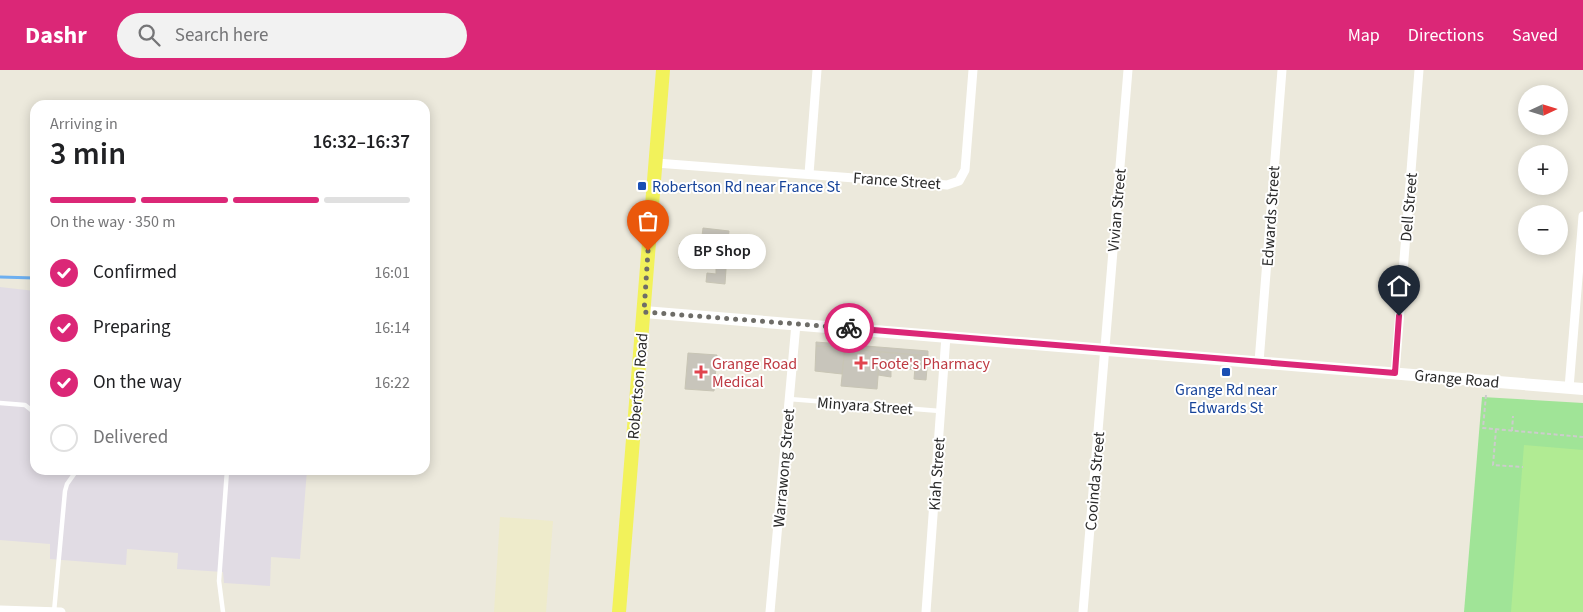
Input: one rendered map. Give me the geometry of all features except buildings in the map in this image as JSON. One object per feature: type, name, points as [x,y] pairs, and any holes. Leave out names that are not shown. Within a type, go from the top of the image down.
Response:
[{"type":"main road","name":"Robertson Road","points":[[619,612],[663,70]]},
{"type":"main road","name":"Grange Road","points":[[644,312],[1583,389]]},
{"type":"street","points":[[809,174],[817,70]]},
{"type":"street","name":"France Street","points":[[656,163],[947,184],[959,181],[965,170],[973,70]]},
{"type":"street","name":"Vivian Street","points":[[1105,350],[1128,70]]},
{"type":"street","name":"Edwards Street","points":[[1259,362],[1282,70]]},
{"type":"street","name":"Dell Street","points":[[1395,373],[1419,70]]},
{"type":"street","points":[[1569,388],[1583,216]]},
{"type":"street","name":"Warrawong Street","points":[[770,612],[796,324]]},
{"type":"street","name":"Kiah Street","points":[[926,612],[946,336]]},
{"type":"street","name":"Cooinda Street","points":[[1083,612],[1105,350]]},
{"type":"street","points":[[0,610],[61,612]]},
{"type":"lane","name":"Minyara Street","points":[[789,399],[941,411]]},
{"type":"lane","points":[[0,403],[25,405],[30,409]]},
{"type":"lane","points":[[54,612],[65,491],[73,475]]},
{"type":"lane","points":[[223,612],[218,581],[227,475]]},
{"type":"path","points":[[1486,396],[1484,428],[1583,436]]},
{"type":"path","points":[[1512,431],[1513,416]]},
{"type":"path","points":[[1496,429],[1493,465],[1523,467]]},
{"type":"shaded area","points":[[0,287],[30,290],[30,475],[307,475],[300,559],[271,557],[270,586],[224,583],[223,572],[177,569],[178,553],[127,549],[126,565],[50,559],[50,544],[0,540]]},
{"type":"shaded area","points":[[500,517],[553,521],[546,612],[494,612]]},
{"type":"green space","points":[[1482,397],[1583,403],[1583,612],[1464,612]]},
{"type":"green space","points":[[1524,445],[1583,450],[1583,612],[1511,612]]},
{"type":"waterway","points":[[0,277],[30,278]]},
{"type":"way so far","points":[[648,251],[644,312],[849,328]]},
{"type":"place","name":"Robertson Rd near France St","points":[[642,186]]},
{"type":"place","name":"BP Shop","points":[[648,251]]},
{"type":"place","name":"Foote's Pharmacy","points":[[861,363]]},
{"type":"place","name":"Grange Road Medical","points":[[701,372]]},
{"type":"place","name":"Grange Rd near Edwards St","points":[[1226,372]]},
{"type":"route","points":[[849,328],[1395,373],[1399,316]]}]
